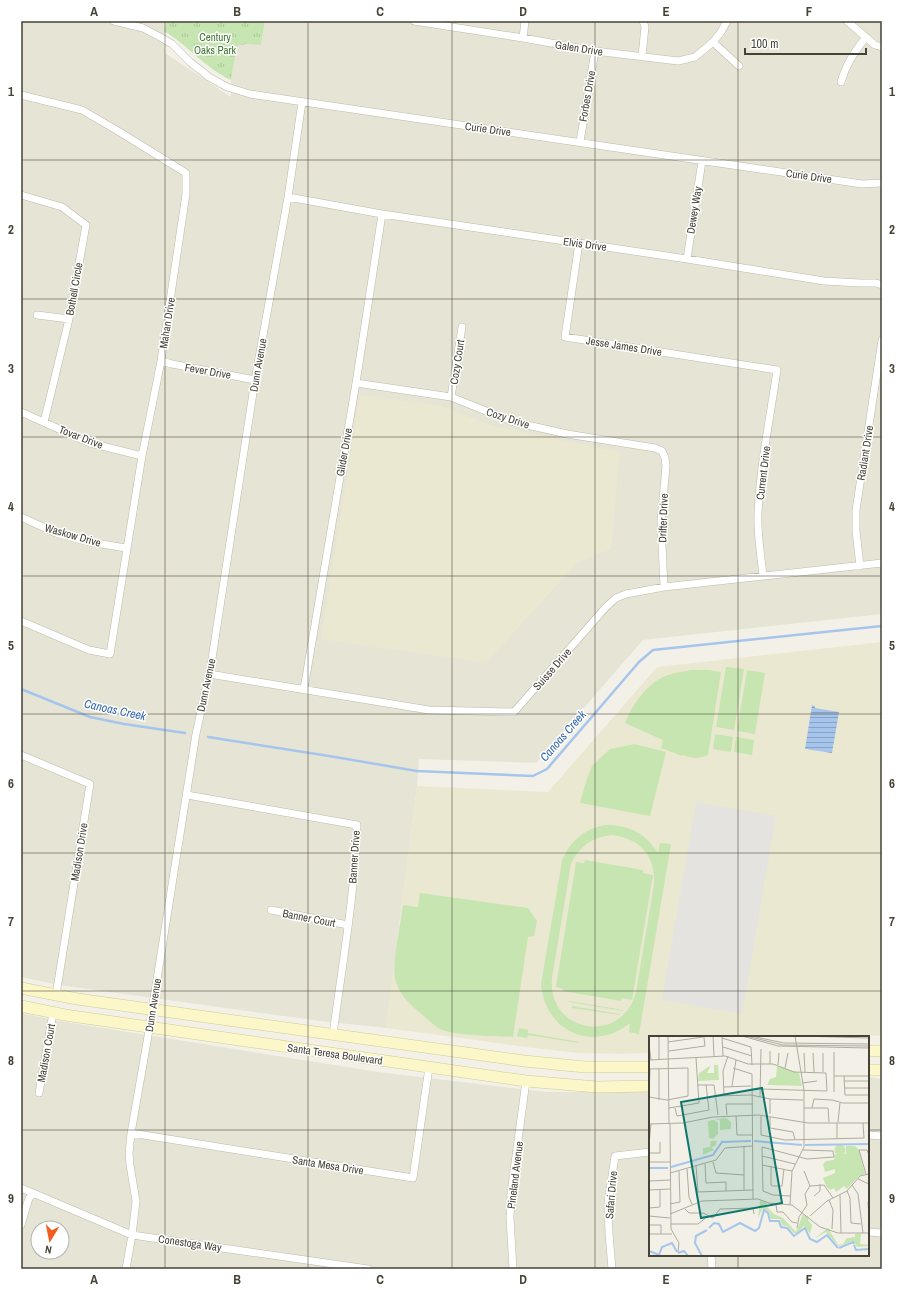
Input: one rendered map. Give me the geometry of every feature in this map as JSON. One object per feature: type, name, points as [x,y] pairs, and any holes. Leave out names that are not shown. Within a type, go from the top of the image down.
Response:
[{"type":"main road","name":"Santa Teresa Boulevard","points":[[21,988],[56,995],[152,1009],[561,1066],[604,1068],[649,1067]]},
{"type":"main road","name":"Santa Teresa Boulevard","points":[[21,1006],[53,1013],[526,1081],[597,1087],[649,1086]]},
{"type":"main road","points":[[869,1051],[882,1051]]},
{"type":"main road","points":[[869,1070],[882,1070]]},
{"type":"street","name":"Curie Drive","points":[[114,21],[143,28],[160,37],[172,44],[190,62],[209,77],[227,87],[250,94],[862,184],[882,183]]},
{"type":"street","name":"Galen Drive","points":[[414,21],[595,51],[678,61],[695,57],[713,42],[727,21]]},
{"type":"street","points":[[523,38],[525,21]]},
{"type":"street","points":[[642,56],[645,27],[643,21]]},
{"type":"street","points":[[847,21],[875,45],[882,47]]},
{"type":"street","points":[[841,82],[854,52],[866,38]]},
{"type":"street","points":[[713,42],[739,66]]},
{"type":"street","name":"Forbes Drive","points":[[580,142],[595,51]]},
{"type":"street","name":"Mahan Drive","points":[[21,95],[82,110],[118,130],[186,173],[186,194],[161,361],[142,456],[110,654],[90,650],[21,622]]},
{"type":"street","name":"Dunn Avenue","points":[[126,1269],[136,1201],[129,1153],[131,1133],[196,734],[209,674],[255,380],[288,197],[302,102]]},
{"type":"street","name":"Dewey Way","points":[[687,259],[702,161]]},
{"type":"street","name":"Bothell Circle","points":[[21,195],[62,207],[86,225],[69,319],[44,422]]},
{"type":"street","name":"Elvis Drive","points":[[288,197],[382,214],[687,259],[824,281],[876,283],[882,285]]},
{"type":"street","name":"Glider Drive","points":[[304,689],[356,383],[382,214]]},
{"type":"street","name":"Jesse James Drive","points":[[580,243],[565,337],[777,370]]},
{"type":"street","points":[[37,315],[69,319]]},
{"type":"street","name":"Cozy Court","points":[[451,397],[462,327]]},
{"type":"street","name":"Radiant Drive","points":[[860,566],[856,531],[856,510],[882,340]]},
{"type":"street","name":"Fever Drive","points":[[161,361],[255,380]]},
{"type":"street","name":"Current Drive","points":[[763,576],[758,531],[758,515],[761,481],[777,370]]},
{"type":"street","name":"Cozy Drive","points":[[356,383],[451,397],[514,422],[567,434],[655,448],[662,451]]},
{"type":"street","name":"Tovar Drive","points":[[21,412],[90,443],[142,456]]},
{"type":"street","name":"Drifter Drive","points":[[662,451],[666,466],[661,522],[664,587]]},
{"type":"street","name":"Waskow Drive","points":[[21,517],[56,533],[89,542],[126,548]]},
{"type":"street","name":"Suisse Drive","points":[[209,674],[429,710],[514,712],[606,607],[616,598],[626,594],[664,587],[882,563]]},
{"type":"street","name":"Madison Drive","points":[[21,754],[90,784],[56,995]]},
{"type":"street","name":"Banner Drive","points":[[187,795],[356,825],[356,849],[348,925],[333,1035]]},
{"type":"street","name":"Banner Court","points":[[271,910],[348,925]]},
{"type":"street","name":"Madison Court","points":[[39,1093],[53,1013]]},
{"type":"street","name":"Santa Mesa Drive","points":[[131,1133],[413,1178],[429,1067]]},
{"type":"street","name":"Pineland Avenue","points":[[512,1269],[510,1218],[511,1199],[526,1081]]},
{"type":"street","points":[[869,1135],[882,1136]]},
{"type":"street","name":"Safari Drive","points":[[612,1269],[608,1202],[615,1156],[649,1152]]},
{"type":"street","name":"Conestoga Way","points":[[21,1188],[132,1235],[368,1269]]},
{"type":"street","points":[[21,1225],[32,1193]]},
{"type":"street","points":[[869,1232],[882,1233]]},
{"type":"street","points":[[711,1256],[712,1269]]},
{"type":"shaded area","points":[[21,21],[167,21],[164,31],[165,53],[231,97],[231,80],[237,46],[261,44],[265,21],[882,21],[882,614],[643,640],[536,763],[419,759],[417,786],[386,1028],[320,1021],[59,985],[21,977]]},
{"type":"shaded area","points":[[360,395],[438,405],[494,426],[620,452],[611,549],[577,563],[486,663],[321,639]]},
{"type":"shaded area","points":[[882,642],[882,1036],[649,1036],[649,1053],[621,1054],[578,1053],[386,1028],[417,786],[548,792],[657,667]]},
{"type":"shaded area","points":[[696,802],[776,816],[742,1014],[662,1000]]},
{"type":"shaded area","points":[[21,1013],[59,1021],[378,1072],[546,1092],[649,1092],[649,1256],[869,1256],[869,1077],[882,1079],[882,1269],[21,1269]]},
{"type":"green space","name":"Century Oaks Park","points":[[167,21],[265,21],[261,45],[247,44],[237,46],[231,80],[213,69],[164,31]]},
{"type":"green space","points":[[726,667],[744,669],[734,730],[716,727]]},
{"type":"green space","points":[[691,670],[721,672],[708,755],[696,758],[682,756],[661,748],[663,740],[625,723],[631,709],[650,685],[663,677]]},
{"type":"green space","points":[[747,670],[765,673],[755,734],[737,731]]},
{"type":"green space","points":[[715,734],[733,737],[731,752],[713,749]]},
{"type":"green space","points":[[736,737],[754,740],[752,755],[734,752]]},
{"type":"green space","points":[[634,744],[666,752],[650,816],[580,803],[592,766],[610,749]]},
{"type":"green space","points":[[612,825],[628,828],[642,835],[648,840],[658,853],[660,843],[671,844],[639,1034],[629,1032],[630,1023],[616,1032],[601,1036],[587,1036],[573,1033],[561,1025],[551,1015],[544,1001],[541,984],[562,861],[573,842],[578,837],[596,827]],"holes":[[[612,835],[631,840],[644,850],[649,857],[654,874],[654,884],[636,992],[628,1009],[616,1020],[602,1026],[587,1026],[573,1021],[561,1011],[554,997],[552,978],[571,864],[582,847],[593,840]]]},
{"type":"green space","points":[[585,860],[643,870],[643,873],[653,875],[632,1000],[622,998],[621,1001],[563,991],[563,989],[556,987],[576,862],[584,863]]},
{"type":"green space","points":[[420,893],[528,908],[537,921],[534,936],[528,937],[513,1037],[474,1035],[445,1031],[430,1022],[403,996],[396,983],[394,970],[403,905],[418,907]]},
{"type":"green space","points":[[569,1002],[623,1010],[623,1011]]},
{"type":"green space","points":[[572,1006],[620,1014],[620,1015],[572,1008]]},
{"type":"green space","points":[[519,1028],[528,1030],[528,1033],[579,1043],[528,1035],[527,1038],[517,1036]]},
{"type":"water","points":[[812,705],[815,706],[815,708],[839,712],[832,753],[805,749]]},
{"type":"waterway","name":"Canoas Creek","points":[[208,737],[417,771],[533,776],[547,769],[639,662],[653,650],[882,626]]},
{"type":"waterway","name":"Canoas Creek","points":[[21,689],[90,717],[124,724],[185,733]]}]
